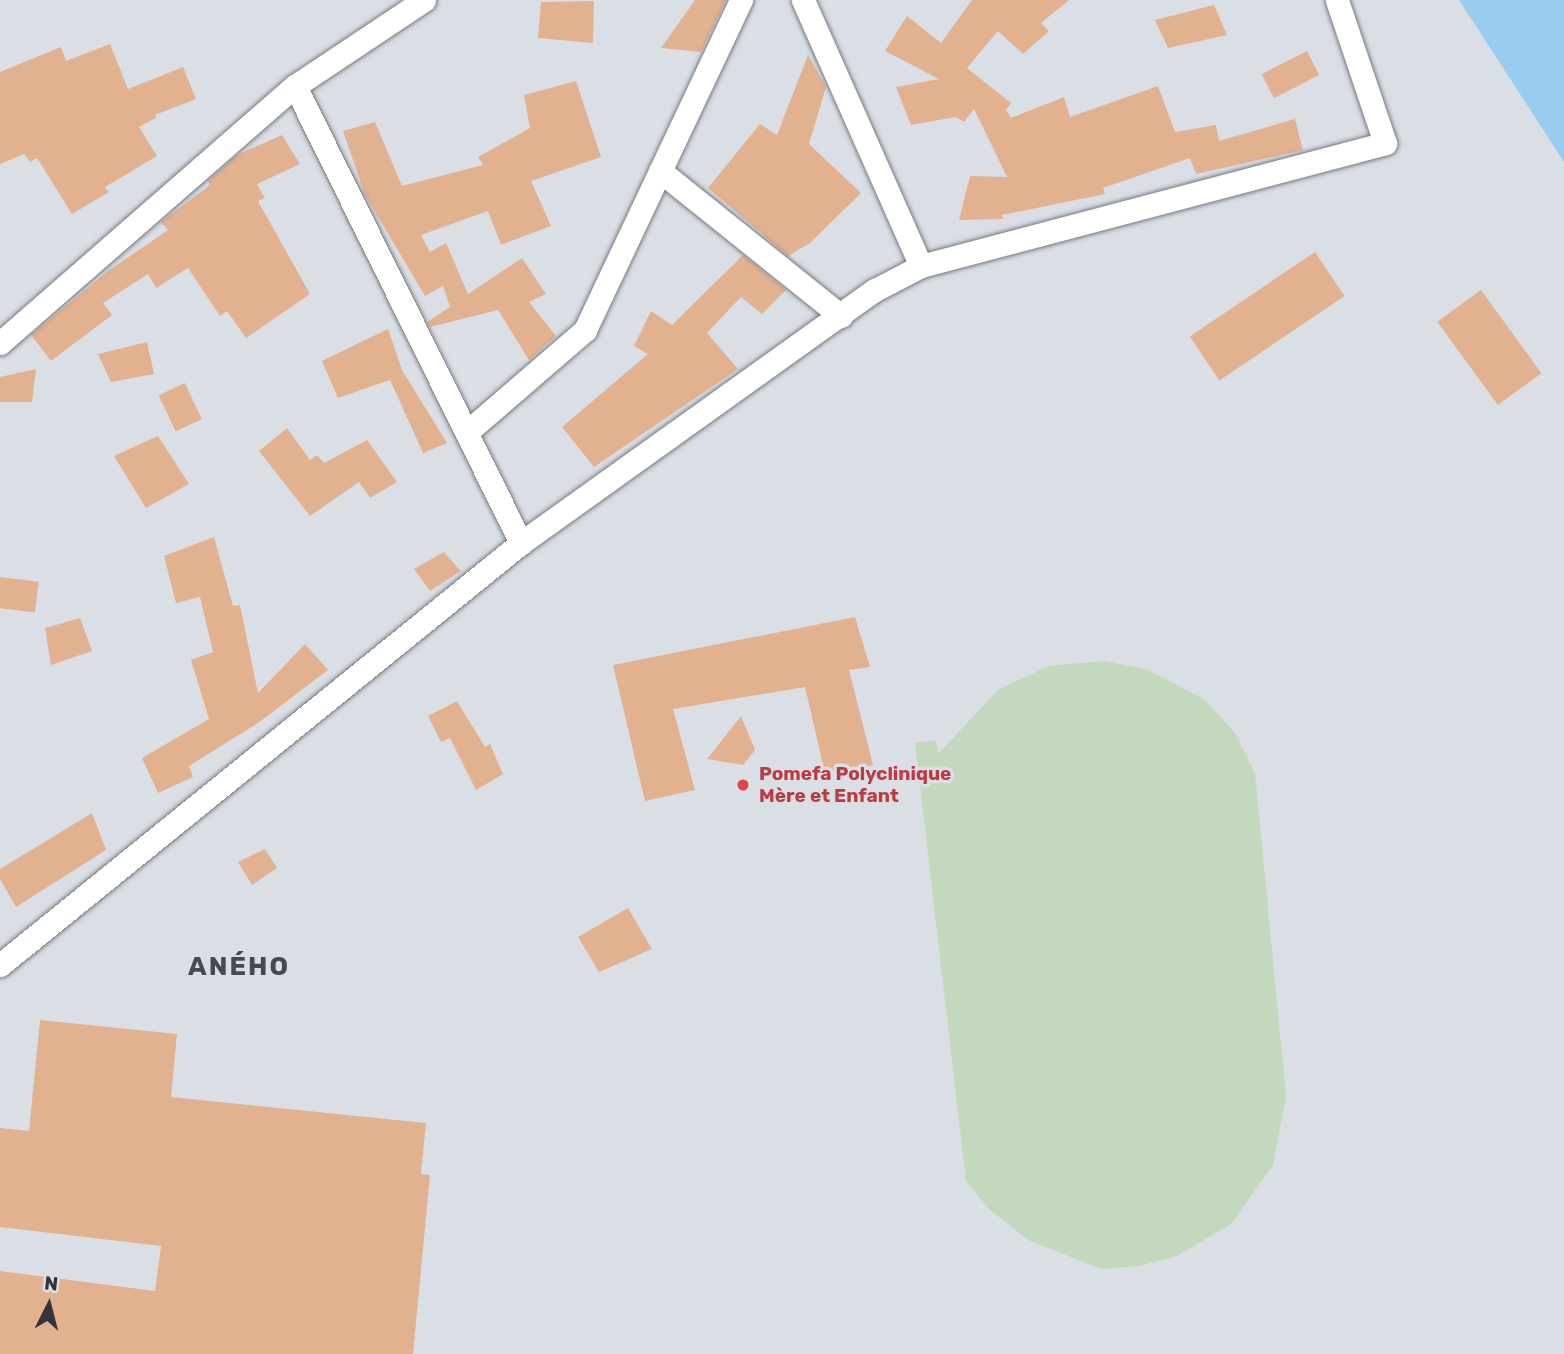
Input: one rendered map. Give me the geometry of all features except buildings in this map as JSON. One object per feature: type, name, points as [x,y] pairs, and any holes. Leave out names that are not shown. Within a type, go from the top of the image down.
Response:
[{"type":"street","points":[[0,343],[295,86],[424,0]]},
{"type":"street","points":[[467,432],[585,330],[741,0]]},
{"type":"street","points":[[803,0],[921,267]]},
{"type":"street","points":[[0,965],[521,543],[875,290],[921,267],[1385,143],[1337,0]]},
{"type":"street","points":[[295,86],[521,543]]},
{"type":"street","points":[[660,172],[841,316]]},
{"type":"green space","points":[[1104,661],[1146,669],[1204,699],[1235,733],[1255,773],[1286,1096],[1273,1165],[1231,1224],[1177,1256],[1139,1266],[1101,1269],[1028,1240],[990,1210],[966,1181],[915,743],[935,740],[939,753],[999,689],[1049,666]]},
{"type":"water","points":[[1459,0],[1564,0],[1564,162]]},
{"type":"place","name":"Pomefa Polyclinique Mère et Enfant","points":[[743,785]]},
{"type":"district","name":"ANÉHO","points":[[239,967]]}]
